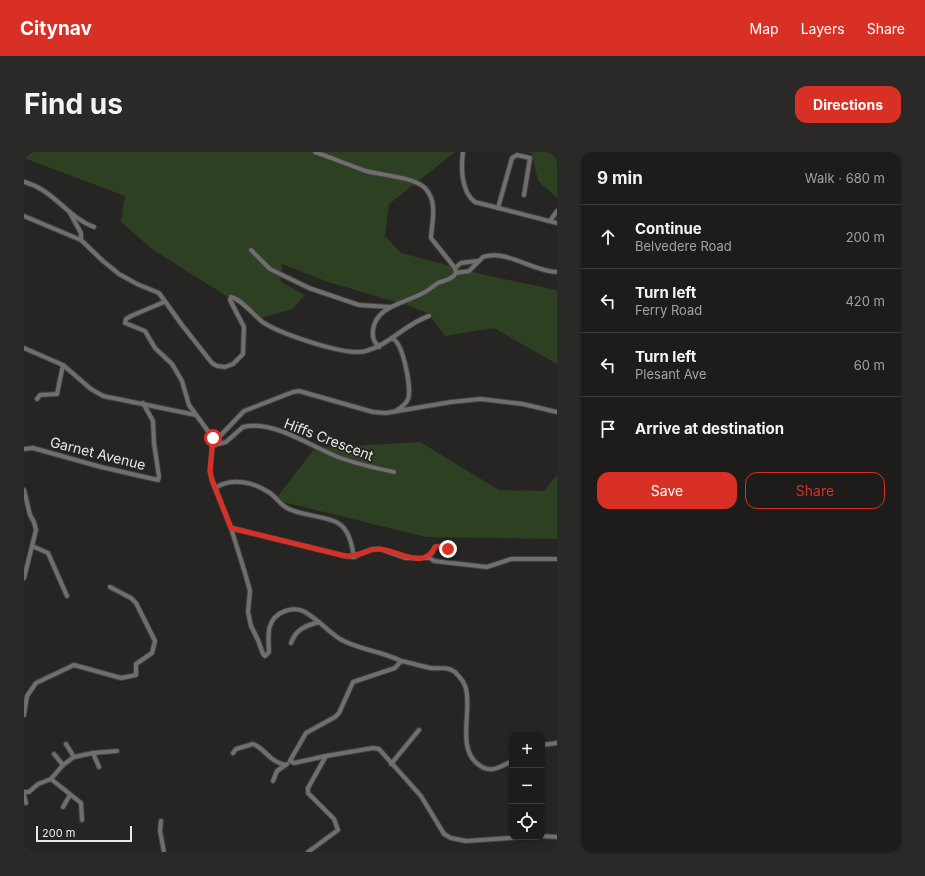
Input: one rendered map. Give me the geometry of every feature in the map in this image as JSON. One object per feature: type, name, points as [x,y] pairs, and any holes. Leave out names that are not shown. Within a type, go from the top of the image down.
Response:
[{"type":"street","points":[[315,152],[330,159],[369,171],[415,182],[425,188],[433,205],[431,238],[456,270],[470,271],[477,261]]},
{"type":"street","points":[[463,152],[461,171],[470,199],[475,202],[557,223]]},
{"type":"street","points":[[498,208],[512,158],[517,155],[530,158],[524,195]]},
{"type":"street","points":[[24,182],[44,191],[86,224],[94,227]]},
{"type":"street","points":[[69,211],[81,233],[82,240]]},
{"type":"street","points":[[550,221],[557,211]]},
{"type":"street","points":[[24,216],[82,240],[103,261],[119,274],[137,284],[159,293],[164,302],[212,363],[217,366],[233,364],[243,354],[244,327],[230,300],[231,297],[265,324],[288,334],[351,353],[365,352],[379,347],[393,339],[402,329],[429,316]]},
{"type":"street","points":[[251,250],[270,269],[309,288],[359,305],[390,307]]},
{"type":"street","points":[[379,347],[374,342],[374,326],[380,315],[390,307],[422,294],[438,283],[454,277],[456,270],[461,263],[477,261],[486,256],[500,257],[541,270],[557,272]]},
{"type":"street","points":[[164,302],[131,316],[126,319],[125,322],[145,331],[155,348],[172,364],[182,381],[189,405],[213,438],[214,445],[210,471],[231,528],[250,591],[248,612],[251,626],[263,654],[265,656],[269,652],[267,636],[270,625],[275,617],[281,612],[289,610],[302,610],[340,638],[350,643],[401,661],[433,668],[448,668],[454,671],[467,690],[466,728],[468,753],[475,763],[484,769],[491,770],[509,762]]},
{"type":"street","points":[[393,339],[398,342],[402,353],[409,391],[409,398],[404,406],[396,412]]},
{"type":"street","points":[[24,348],[63,365],[91,390],[103,396],[118,400],[144,403],[196,415]]},
{"type":"street","points":[[37,399],[40,395],[57,394],[63,365]]},
{"type":"street","points":[[213,438],[221,435],[244,411],[293,392],[303,392],[373,412],[386,413],[451,402],[481,399],[523,404],[557,412]]},
{"type":"street","name":"Garnet Avenue","points":[[24,449],[33,448],[101,467],[158,480],[160,477],[154,443],[153,421],[144,403]]},
{"type":"street","name":"Hiffs Crescent","points":[[214,445],[226,442],[243,427],[262,427],[297,436],[337,457],[358,464],[394,472]]},
{"type":"street","points":[[215,488],[223,483],[232,481],[247,483],[271,494],[289,509],[341,525],[348,534],[354,557]]},
{"type":"street","points":[[24,490],[30,515],[36,530],[24,578]]},
{"type":"street","points":[[24,514],[30,515]]},
{"type":"street","points":[[231,528],[354,557],[372,550],[380,549],[406,558],[430,558],[434,561],[487,567],[511,558],[557,559]]},
{"type":"street","points":[[32,546],[48,553],[67,596]]},
{"type":"street","points":[[424,558],[432,553],[435,547],[442,546],[454,549]]},
{"type":"street","points":[[24,715],[30,690],[36,683],[56,673],[77,665],[121,678],[136,675],[136,664],[152,653],[155,641],[136,603],[132,598],[110,588]]},
{"type":"street","points":[[292,643],[294,635],[299,630],[319,622]]},
{"type":"street","points":[[273,781],[277,771],[290,761],[306,733],[335,717],[339,713],[354,682],[395,668],[401,661]]},
{"type":"street","points":[[391,764],[419,730]]},
{"type":"street","points":[[545,745],[557,743]]},
{"type":"street","points":[[66,744],[74,757]]},
{"type":"street","points":[[233,753],[236,749],[253,744],[259,747],[272,760],[285,765]]},
{"type":"street","points":[[290,761],[294,763],[374,748],[379,749],[421,796],[444,834],[451,838],[466,841],[509,838]]},
{"type":"street","points":[[92,752],[99,767]]},
{"type":"street","points":[[26,803],[24,794],[29,792],[38,784],[51,779],[63,765],[74,757],[92,752],[117,752]]},
{"type":"street","points":[[54,754],[63,765]]},
{"type":"street","points":[[308,852],[338,830],[334,819],[308,793],[308,788],[326,756]]},
{"type":"street","points":[[51,779],[81,803],[82,820]]},
{"type":"street","points":[[63,807],[70,795]]},
{"type":"street","points":[[161,820],[160,831],[164,852]]},
{"type":"street","points":[[545,836],[557,838]]},
{"type":"green space","points":[[24,152],[455,152],[389,204],[385,236],[401,253],[489,276],[557,290],[557,364],[494,328],[445,336],[429,314],[413,307],[328,282],[282,264],[281,282],[305,295],[292,309],[261,318],[152,249],[121,222],[125,196],[24,158]]},
{"type":"green space","points":[[528,152],[557,152],[557,198],[538,181],[532,154]]},
{"type":"green space","points":[[420,442],[499,490],[544,491],[557,475],[557,539],[426,537],[275,500],[315,448]]},
{"type":"route","points":[[213,438],[214,445],[210,471],[212,480],[231,528],[354,557],[372,550],[380,549],[406,558],[424,558],[428,554],[432,553],[435,547],[442,546],[448,549]]}]
